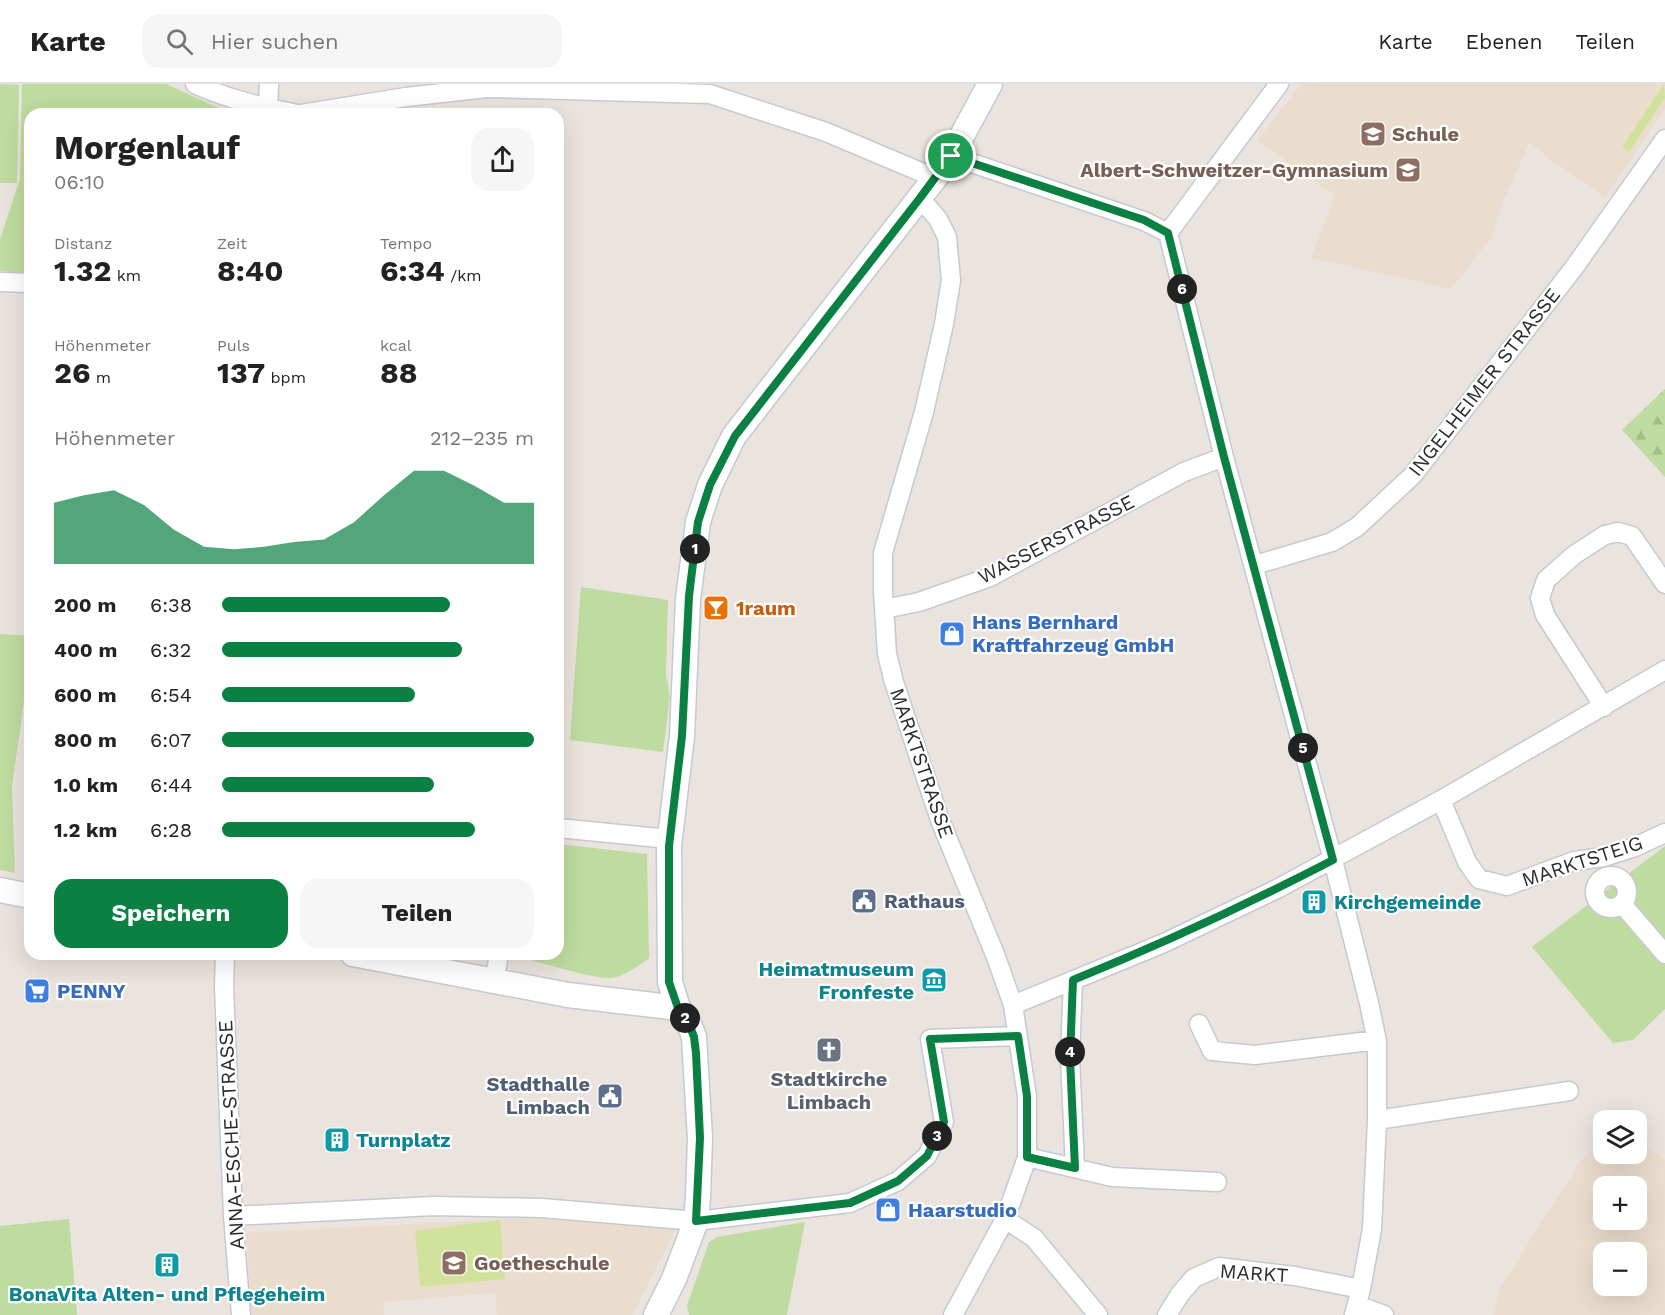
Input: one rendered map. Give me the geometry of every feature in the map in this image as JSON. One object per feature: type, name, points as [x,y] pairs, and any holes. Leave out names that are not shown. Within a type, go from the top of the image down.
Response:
[{"type":"street","points":[[195,84],[260,108]]},
{"type":"street","points":[[268,108],[269,84]]},
{"type":"street","points":[[656,1315],[674,1279],[696,1221],[700,1138],[696,1053],[694,1037],[688,1021],[678,1008],[669,982],[669,838],[682,736],[689,596],[698,522],[710,485],[735,436],[951,156],[990,84]]},
{"type":"street","points":[[1168,233],[1279,84]]},
{"type":"street","points":[[337,108],[487,86],[710,89],[826,132],[935,178]]},
{"type":"street","name":"INGELHEIMER STRASSE","points":[[1255,565],[1332,542],[1357,527],[1413,475],[1573,268],[1665,139]]},
{"type":"street","points":[[951,156],[1144,220],[1168,233],[1224,457],[1333,860],[1377,1041],[1377,1120],[1372,1229],[1357,1303]]},
{"type":"street","name":"MARKTSTRASSE","points":[[920,198],[938,219],[947,237],[951,280],[944,324],[924,412],[884,553],[886,654],[940,820],[996,957],[1013,1005],[1027,1096],[1027,1157],[1005,1219],[953,1315]]},
{"type":"street","points":[[0,282],[24,284]]},
{"type":"street","name":"WASSERSTRASSE","points":[[884,609],[919,602],[990,577],[1184,472],[1224,457]]},
{"type":"street","points":[[1604,707],[1545,615],[1540,598],[1545,580],[1574,555],[1605,535],[1618,532],[1632,536],[1665,584]]},
{"type":"street","points":[[1013,1005],[1184,934],[1333,860],[1604,707],[1662,678]]},
{"type":"street","name":"MARKTSTEIG","points":[[1441,800],[1467,862],[1479,879],[1507,886],[1574,861],[1604,857],[1635,847],[1665,832]]},
{"type":"street","points":[[564,829],[669,838]]},
{"type":"street","points":[[0,890],[24,895]]},
{"type":"street","points":[[1622,904],[1665,954]]},
{"type":"street","name":"ANNA-ESCHE-STRASSE","points":[[225,960],[233,1216],[242,1315]]},
{"type":"street","points":[[383,960],[568,995],[678,1008]]},
{"type":"street","points":[[494,982],[498,960]]},
{"type":"street","points":[[1073,980],[1070,1058],[1075,1168]]},
{"type":"street","points":[[1199,1024],[1212,1051],[1255,1055],[1377,1041]]},
{"type":"street","points":[[233,1216],[460,1207],[542,1208],[696,1221],[850,1203],[898,1181],[927,1156],[944,1122],[930,1039],[1018,1036]]},
{"type":"street","points":[[1377,1120],[1569,1091]]},
{"type":"street","points":[[1027,1157],[1112,1177],[1217,1182]]},
{"type":"street","points":[[1005,1219],[1034,1238],[1098,1315]]},
{"type":"street","name":"MARKT","points":[[1167,1315],[1180,1294],[1194,1278],[1219,1267],[1295,1276],[1384,1315]]},
{"type":"shaded area","name":"Albert-Schweitzer-Gymnasium","points":[[1301,84],[1665,84],[1665,109],[1605,198],[1529,144],[1503,201],[1491,238],[1451,289],[1311,258],[1335,195],[1257,141]]},
{"type":"shaded area","points":[[1647,1149],[1661,1155],[1665,1160],[1665,1315],[1493,1315],[1501,1286],[1580,1162],[1593,1150],[1593,1164],[1647,1164]]},
{"type":"shaded area","name":"Goetheschule","points":[[524,1218],[676,1228],[633,1315],[497,1315],[495,1293],[383,1302],[384,1315],[252,1315],[246,1233]]},
{"type":"green space","points":[[0,84],[19,85],[17,183],[0,183]]},
{"type":"green space","points":[[22,84],[166,84],[219,108],[24,108],[24,273],[0,271],[0,239],[20,179]]},
{"type":"green space","points":[[1664,84],[1665,98],[1629,152],[1622,147]]},
{"type":"green space","points":[[1665,389],[1665,477],[1622,430]]},
{"type":"green space","points":[[581,587],[668,600],[666,674],[670,697],[663,752],[570,740]]},
{"type":"green space","points":[[0,634],[24,636],[24,701],[12,786],[15,873],[0,870]]},
{"type":"green space","points":[[564,845],[647,854],[649,958],[626,973],[612,978],[580,973],[531,960],[564,960]]},
{"type":"green space","points":[[1665,846],[1665,1009],[1633,1040],[1613,1043],[1532,947]]},
{"type":"green space","points":[[69,1219],[77,1315],[0,1315],[0,1226]]},
{"type":"green space","points":[[500,1220],[505,1279],[420,1287],[415,1231]]},
{"type":"green space","points":[[805,1222],[787,1315],[689,1315],[687,1306],[709,1242],[717,1237]]},
{"type":"place","name":"Schule","points":[[1373,134]]},
{"type":"place","name":"Albert-Schweitzer-Gymnasium","points":[[1408,170]]},
{"type":"place","name":"1raum","points":[[716,608]]},
{"type":"place","name":"Hans Bernhard Kraftfahrzeug GmbH","points":[[952,634]]},
{"type":"place","name":"Rathaus","points":[[864,901]]},
{"type":"place","name":"Kirchgemeinde","points":[[1314,902]]},
{"type":"place","name":"Heimatmuseum Fronfeste","points":[[934,980]]},
{"type":"place","name":"PENNY","points":[[37,991]]},
{"type":"place","name":"Stadtkirche Limbach","points":[[829,1050]]},
{"type":"place","name":"Stadthalle Limbach","points":[[610,1096]]},
{"type":"place","name":"Turnplatz","points":[[337,1140]]},
{"type":"place","name":"Haarstudio","points":[[888,1210]]},
{"type":"place","name":"Goetheschule","points":[[454,1263]]},
{"type":"place","name":"BonaVita Alten- und Pflegeheim","points":[[167,1265]]},
{"type":"route","points":[[951,156],[1144,220],[1168,233],[1224,457],[1333,860],[1164,943],[1073,980],[1070,1058],[1075,1168],[1027,1157],[1027,1096],[1018,1036],[930,1039],[944,1122],[927,1156],[898,1181],[850,1203],[696,1221],[700,1138],[696,1053],[694,1037],[688,1021],[678,1008],[669,982],[669,838],[682,736],[689,596],[698,522],[710,485],[735,436],[951,156]]}]
